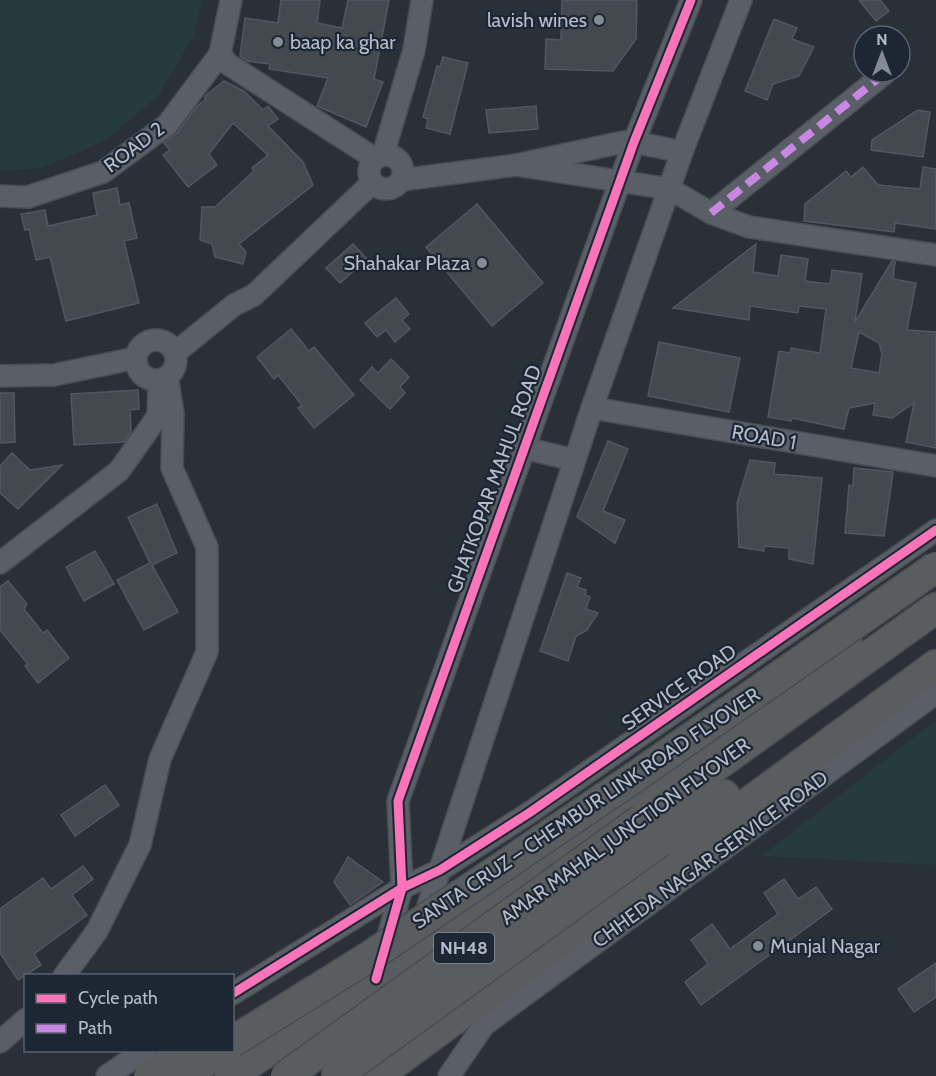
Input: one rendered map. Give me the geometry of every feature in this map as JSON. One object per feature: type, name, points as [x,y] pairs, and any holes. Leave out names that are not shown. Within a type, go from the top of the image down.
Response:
[{"type":"highway","name":"SANTA CRUZ – CHEMBUR LINK ROAD FLYOVER","points":[[234,1017],[361,938],[618,769],[936,550]]},
{"type":"highway","name":"SANTA CRUZ – CHEMBUR LINK ROAD FLYOVER","points":[[234,1041],[372,955],[629,781],[936,567]]},
{"type":"highway","points":[[230,1076],[376,979],[415,948],[456,924],[936,584]]},
{"type":"highway","name":"AMAR MAHAL JUNCTION FLYOVER","points":[[336,1076],[936,608]]},
{"type":"highway","name":"AMAR MAHAL JUNCTION FLYOVER","points":[[286,1076],[650,830],[936,643]]},
{"type":"highway","points":[[387,1072],[446,1026],[481,1013],[936,665]]},
{"type":"highway","points":[[150,1076],[183,1052]]},
{"type":"highway","points":[[185,1076],[218,1052]]},
{"type":"street","name":"ROAD 2","points":[[0,196],[28,196],[103,172],[166,125],[220,54],[231,0]]},
{"type":"street","points":[[372,183],[369,167],[379,156],[414,51],[422,0]]},
{"type":"street","name":"GHATKOPAR MAHUL ROAD","points":[[376,979],[402,888],[398,801],[634,141],[692,0]]},
{"type":"street","points":[[415,948],[574,460],[682,152],[741,0]]},
{"type":"street","points":[[220,54],[228,64],[379,156],[398,159],[403,169],[401,180]]},
{"type":"street","points":[[711,213],[872,84]]},
{"type":"street","points":[[372,183],[387,189],[401,180],[516,165],[634,141],[682,152]]},
{"type":"street","points":[[516,165],[670,189],[711,213],[749,227],[936,255]]},
{"type":"street","points":[[174,353],[234,305],[254,295],[372,183]]},
{"type":"street","points":[[0,563],[119,471],[158,416],[163,378],[175,366],[174,353],[166,343],[154,340],[142,346],[136,358],[136,365],[143,376],[163,378]]},
{"type":"street","points":[[0,376],[54,375],[136,358]]},
{"type":"street","points":[[65,974],[97,931],[140,845],[160,759],[207,652],[207,548],[172,468],[173,413],[163,378]]},
{"type":"street","name":"ROAD 1","points":[[592,408],[936,466]]},
{"type":"street","points":[[524,448],[574,460]]},
{"type":"street","name":"SERVICE ROAD","points":[[234,993],[402,888],[440,870],[530,813],[936,530]]},
{"type":"street","name":"CHHEDA NAGAR SERVICE ROAD","points":[[449,1076],[481,1013],[936,693]]},
{"type":"street","points":[[440,870],[481,1013]]},
{"type":"street","points":[[402,888],[415,948],[446,1026]]},
{"type":"street","points":[[0,1042],[24,1021]]},
{"type":"street","points":[[106,1076],[143,1052]]},
{"type":"green space","points":[[0,0],[202,0],[193,37],[158,96],[105,141],[41,168],[0,171]]},
{"type":"green space","points":[[936,720],[936,865],[762,856]]},
{"type":"building","points":[[281,0],[320,0],[317,23],[342,28],[348,0],[389,0],[374,79],[383,82],[366,127],[317,106],[328,78],[269,69],[270,64],[247,61],[240,56],[245,18],[278,23]]},
{"type":"building","name":"lavish wines","points":[[562,0],[637,0],[636,39],[613,71],[545,69],[546,39],[561,40]]},
{"type":"building","points":[[859,0],[880,0],[889,11],[876,21]]},
{"type":"building","points":[[774,19],[797,28],[792,39],[814,47],[799,76],[773,84],[767,100],[745,91]]},
{"type":"building","points":[[443,57],[468,63],[450,134],[426,128],[428,119],[423,117],[437,66],[440,67]]},
{"type":"building","points":[[224,81],[244,91],[263,110],[268,106],[278,119],[268,126],[303,162],[313,185],[239,244],[246,252],[243,264],[215,257],[212,244],[200,240],[202,207],[215,207],[254,171],[252,168],[268,155],[233,123],[209,154],[217,165],[188,187],[163,155],[170,150],[164,143],[177,133],[197,106],[205,100],[205,96]]},
{"type":"building","points":[[536,106],[538,129],[489,133],[486,110]]},
{"type":"building","points":[[918,110],[930,112],[923,157],[871,150],[872,140]]},
{"type":"building","points":[[863,167],[878,185],[920,189],[923,167],[936,169],[936,229],[895,223],[894,232],[804,221],[805,204],[846,171],[851,177]]},
{"type":"building","points":[[117,188],[120,205],[129,203],[137,238],[124,241],[139,303],[66,321],[50,257],[36,260],[29,229],[25,230],[21,214],[45,210],[48,226],[97,215],[93,193]]},
{"type":"building","points":[[477,204],[543,283],[492,326],[426,247]]},
{"type":"building","points":[[353,244],[367,259],[340,283],[326,268]]},
{"type":"building","points":[[756,244],[753,272],[778,276],[781,255],[808,259],[805,281],[830,284],[832,270],[862,274],[855,322],[892,261],[895,262],[893,279],[916,283],[907,330],[936,332],[936,448],[906,442],[914,403],[892,418],[873,415],[875,403],[849,408],[844,429],[792,418],[791,421],[768,417],[779,351],[790,353],[791,348],[820,353],[826,309],[799,306],[798,313],[750,306],[749,320],[673,308]],"holes":[[[859,332],[879,343],[882,354],[879,373],[851,368]]]},
{"type":"building","points":[[396,298],[409,314],[402,320],[410,329],[395,342],[386,330],[377,337],[365,323]]},
{"type":"building","points":[[291,329],[309,351],[314,347],[354,395],[314,428],[298,408],[302,405],[278,375],[274,379],[257,357]]},
{"type":"building","points":[[659,342],[740,358],[729,412],[648,396]]},
{"type":"building","points":[[391,359],[409,377],[400,387],[405,393],[390,409],[360,380],[372,367],[378,373]]},
{"type":"building","points":[[138,390],[139,409],[130,410],[131,432],[124,442],[74,445],[71,394]]},
{"type":"building","points":[[0,393],[14,393],[15,442],[0,443]]},
{"type":"building","points":[[608,441],[628,449],[603,511],[625,520],[615,543],[577,517]]},
{"type":"building","points":[[12,453],[30,470],[62,465],[18,509],[0,493],[0,466]]},
{"type":"building","points":[[750,460],[775,463],[774,474],[822,478],[813,564],[789,559],[789,548],[764,546],[764,551],[739,547],[737,503]]},
{"type":"building","points":[[854,468],[893,472],[884,536],[845,533],[849,485],[853,486]]},
{"type":"building","points":[[157,504],[177,553],[152,565],[178,612],[144,630],[117,580],[150,563],[128,517]]},
{"type":"building","points":[[95,551],[114,584],[84,601],[66,567]]},
{"type":"building","points":[[567,573],[581,578],[577,587],[586,590],[585,595],[590,597],[586,609],[598,613],[587,630],[576,636],[568,661],[540,651]]},
{"type":"building","points":[[8,581],[27,604],[24,609],[43,633],[47,630],[69,658],[38,683],[25,666],[28,664],[0,630],[0,587]]},
{"type":"building","points":[[105,785],[119,805],[75,836],[61,815]]},
{"type":"building","points":[[348,857],[383,882],[350,905],[334,882]]},
{"type":"building","points":[[83,866],[93,879],[72,895],[87,915],[34,954],[41,965],[18,980],[0,953],[0,909],[43,878],[51,889]]},
{"type":"building","name":"Munjal Nagar","points":[[784,879],[798,899],[816,887],[832,909],[701,1005],[685,982],[708,964],[691,940],[712,924],[730,949],[778,914],[764,893]]},
{"type":"building","points":[[936,963],[936,997],[914,1012],[898,989]]},
{"type":"marked path","points":[[711,213],[872,84]]},
{"type":"cycle path","points":[[376,979],[402,888],[398,801],[634,142],[691,0]]},
{"type":"cycle path","points":[[234,993],[402,888],[440,870],[529,813],[936,530]]},
{"type":"place","name":"lavish wines","points":[[599,20]]},
{"type":"place","name":"baap ka ghar","points":[[278,42]]},
{"type":"place","name":"Shahakar Plaza","points":[[482,263]]},
{"type":"place","name":"Munjal Nagar","points":[[758,946]]}]
